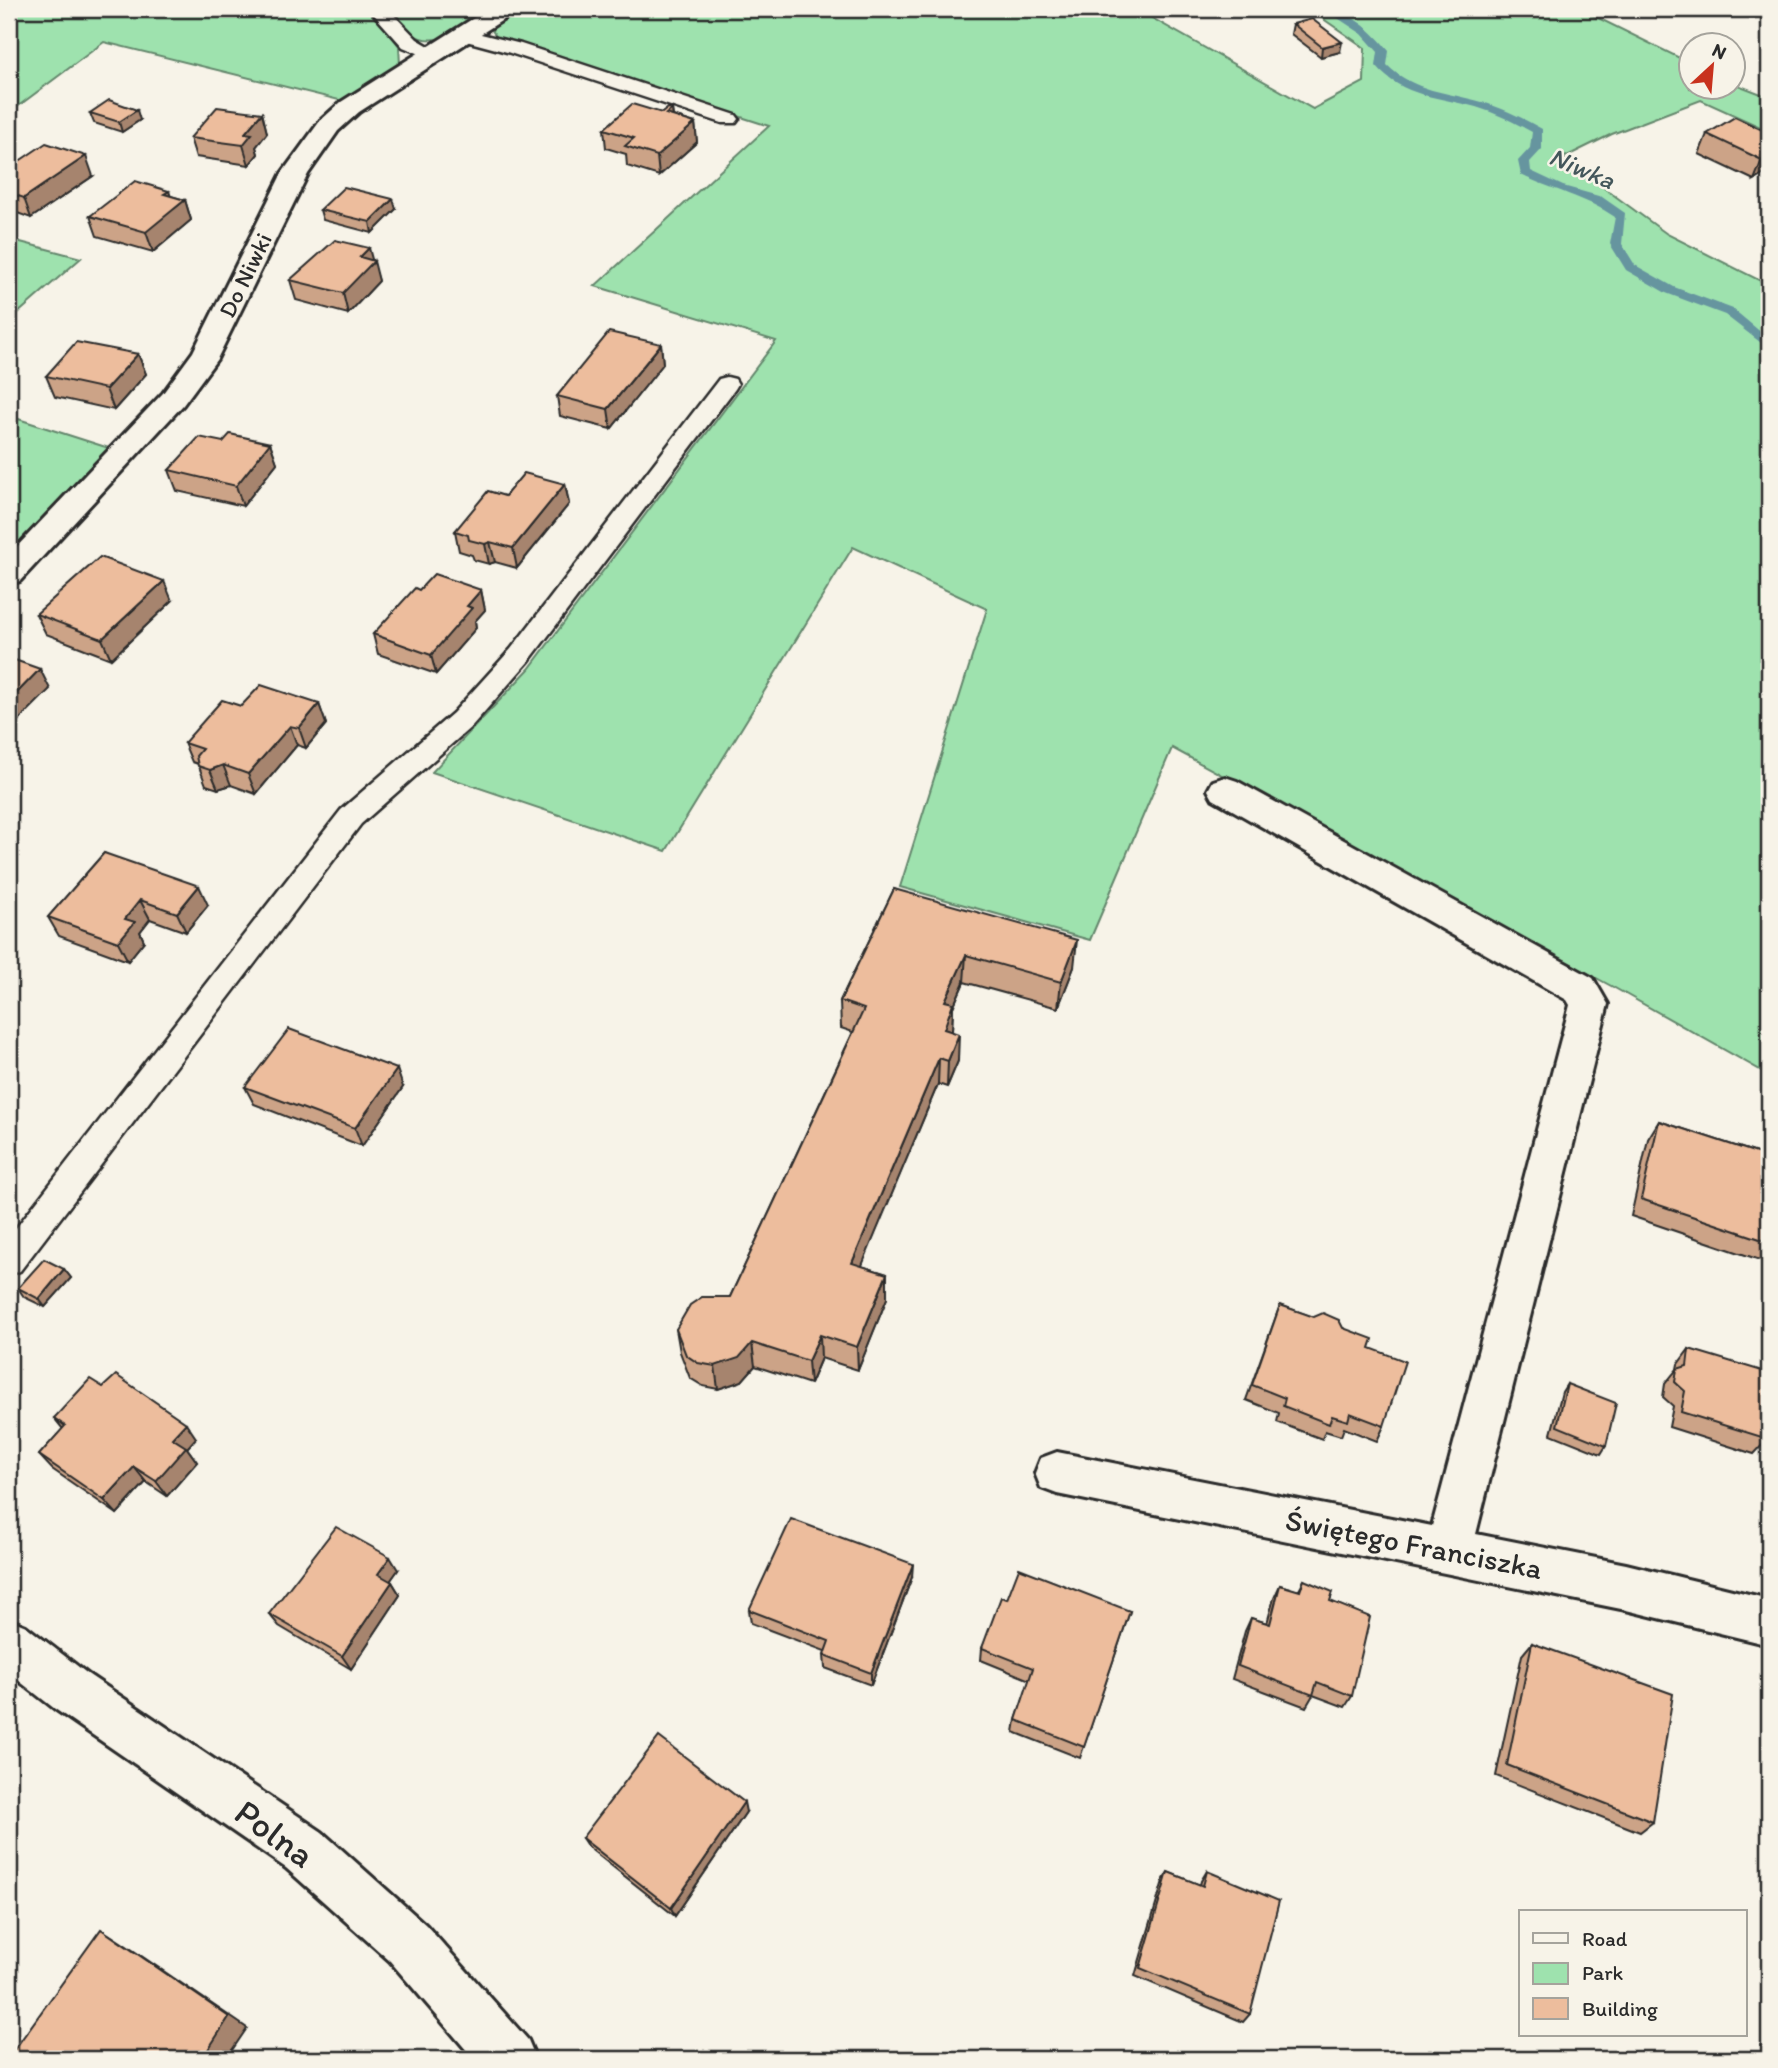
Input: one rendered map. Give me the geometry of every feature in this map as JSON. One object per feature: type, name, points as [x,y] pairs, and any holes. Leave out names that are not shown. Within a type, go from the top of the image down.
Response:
[{"type":"street","name":"Do Niwki","points":[[9,574],[173,399],[207,353],[295,173],[329,126],[350,107],[460,34],[504,9]]},
{"type":"street","points":[[1225,790],[1580,989],[1589,1004],[1450,1550]]},
{"type":"street","name":"Świętego Franciszka","points":[[1057,1473],[1450,1550],[1626,1587],[1769,1622]]},
{"type":"street","name":"Polna","points":[[9,1643],[72,1692],[304,1850],[408,1943],[509,2059]]},
{"type":"lane","points":[[378,9],[410,43],[432,53]]},
{"type":"lane","points":[[460,34],[514,48],[729,119]]},
{"type":"lane","points":[[9,1261],[351,817],[462,719],[520,655],[727,384]]},
{"type":"green space","points":[[9,9],[371,9],[399,46],[400,65],[347,102],[104,42],[9,113]]},
{"type":"green space","points":[[387,9],[498,9],[467,28],[432,40],[411,33]]},
{"type":"green space","points":[[519,9],[1136,9],[1313,109],[1364,82],[1365,48],[1309,9],[1580,9],[1676,56],[1676,102],[1696,102],[1612,134],[1563,158],[1667,234],[1769,285],[1769,1075],[1613,987],[1172,748],[1090,940],[900,887],[987,609],[853,547],[666,851],[432,772],[529,669],[776,341],[595,286],[769,126],[498,39],[489,26]]},
{"type":"green space","points":[[1746,88],[1769,97],[1769,131],[1705,102],[1746,102]]},
{"type":"green space","points":[[9,239],[81,258],[9,321]]},
{"type":"green space","points":[[9,416],[115,450],[9,561]]},
{"type":"building","points":[[1312,19],[1342,42],[1322,47],[1293,24]]},
{"type":"building","points":[[109,100],[137,110],[119,122],[90,113]]},
{"type":"building","points":[[632,104],[662,113],[668,108],[672,109],[666,114],[695,123],[657,156],[625,146],[634,138],[604,129]]},
{"type":"building","points":[[217,107],[262,113],[245,133],[252,134],[243,145],[190,138]]},
{"type":"building","points":[[1735,117],[1769,133],[1769,156],[1762,160],[1707,134]]},
{"type":"building","points":[[46,143],[86,156],[24,198],[9,193],[9,168]]},
{"type":"building","points":[[135,181],[169,191],[164,194],[185,200],[146,232],[90,216]]},
{"type":"building","points":[[344,187],[393,199],[370,222],[320,210]]},
{"type":"building","points":[[335,240],[369,248],[360,257],[374,261],[343,293],[290,280]]},
{"type":"building","points":[[609,332],[661,344],[608,409],[557,396]]},
{"type":"building","points":[[76,342],[138,354],[106,389],[46,376]]},
{"type":"building","points":[[230,434],[270,443],[236,486],[169,470],[199,437],[223,442]]},
{"type":"building","points":[[524,473],[565,484],[513,548],[469,540],[468,535],[455,531],[488,491],[505,496]]},
{"type":"building","points":[[100,557],[164,581],[102,639],[36,614]]},
{"type":"building","points":[[434,574],[481,590],[467,606],[472,608],[431,655],[373,634],[415,588],[419,590]]},
{"type":"building","points":[[9,658],[40,669],[9,701]]},
{"type":"building","points":[[261,685],[319,704],[299,728],[290,726],[248,774],[223,765],[210,770],[198,766],[196,756],[202,749],[184,743],[222,700],[241,706]]},
{"type":"building","points":[[104,853],[199,886],[177,913],[140,900],[125,919],[135,922],[118,942],[48,917]]},
{"type":"building","points":[[894,889],[1077,940],[1061,982],[966,955],[945,1001],[953,1003],[944,1029],[959,1034],[948,1061],[939,1058],[852,1263],[887,1274],[857,1347],[820,1335],[808,1361],[752,1343],[739,1358],[715,1366],[698,1363],[686,1355],[676,1329],[690,1305],[702,1297],[730,1297],[864,1009],[840,1001]]},
{"type":"building","points":[[289,1029],[397,1069],[355,1128],[245,1087]]},
{"type":"building","points":[[1659,1121],[1769,1157],[1769,1242],[1641,1199]]},
{"type":"building","points":[[44,1259],[64,1269],[39,1299],[18,1288]]},
{"type":"building","points":[[1280,1305],[1314,1317],[1323,1313],[1339,1320],[1343,1328],[1373,1339],[1370,1348],[1405,1361],[1384,1426],[1350,1413],[1348,1421],[1332,1416],[1329,1424],[1283,1406],[1285,1398],[1252,1385]]},
{"type":"building","points":[[1689,1349],[1769,1373],[1768,1439],[1681,1412],[1685,1391],[1675,1382],[1677,1369],[1687,1366]]},
{"type":"building","points":[[116,1375],[186,1423],[172,1438],[186,1447],[156,1481],[134,1467],[104,1500],[39,1455],[65,1426],[54,1418],[90,1379],[103,1387]]},
{"type":"building","points":[[1567,1384],[1616,1403],[1606,1446],[1557,1426]]},
{"type":"building","points":[[791,1519],[913,1564],[871,1673],[824,1655],[829,1641],[749,1610]]},
{"type":"building","points":[[336,1527],[390,1557],[378,1574],[392,1582],[342,1656],[269,1614]]},
{"type":"building","points":[[1019,1568],[1130,1611],[1084,1747],[1016,1720],[1033,1668],[982,1648],[1001,1597],[1007,1599]]},
{"type":"building","points":[[1304,1580],[1333,1592],[1330,1601],[1370,1617],[1352,1696],[1317,1682],[1313,1695],[1238,1666],[1251,1618],[1270,1624],[1280,1585],[1300,1591]]},
{"type":"building","points":[[1532,1643],[1673,1694],[1653,1822],[1507,1765]]},
{"type":"building","points":[[659,1737],[744,1802],[671,1908],[582,1838]]},
{"type":"building","points":[[1207,1871],[1279,1901],[1250,2014],[1140,1968],[1168,1872],[1203,1886]]},
{"type":"building","points":[[101,1929],[229,2017],[202,2059],[9,2059]]},
{"type":"waterway","name":"Niwka","points":[[1329,9],[1366,32],[1384,51],[1381,66],[1401,82],[1424,92],[1491,108],[1538,131],[1536,149],[1524,161],[1525,173],[1559,189],[1598,200],[1621,216],[1616,244],[1630,267],[1670,290],[1729,312],[1769,345]]}]
